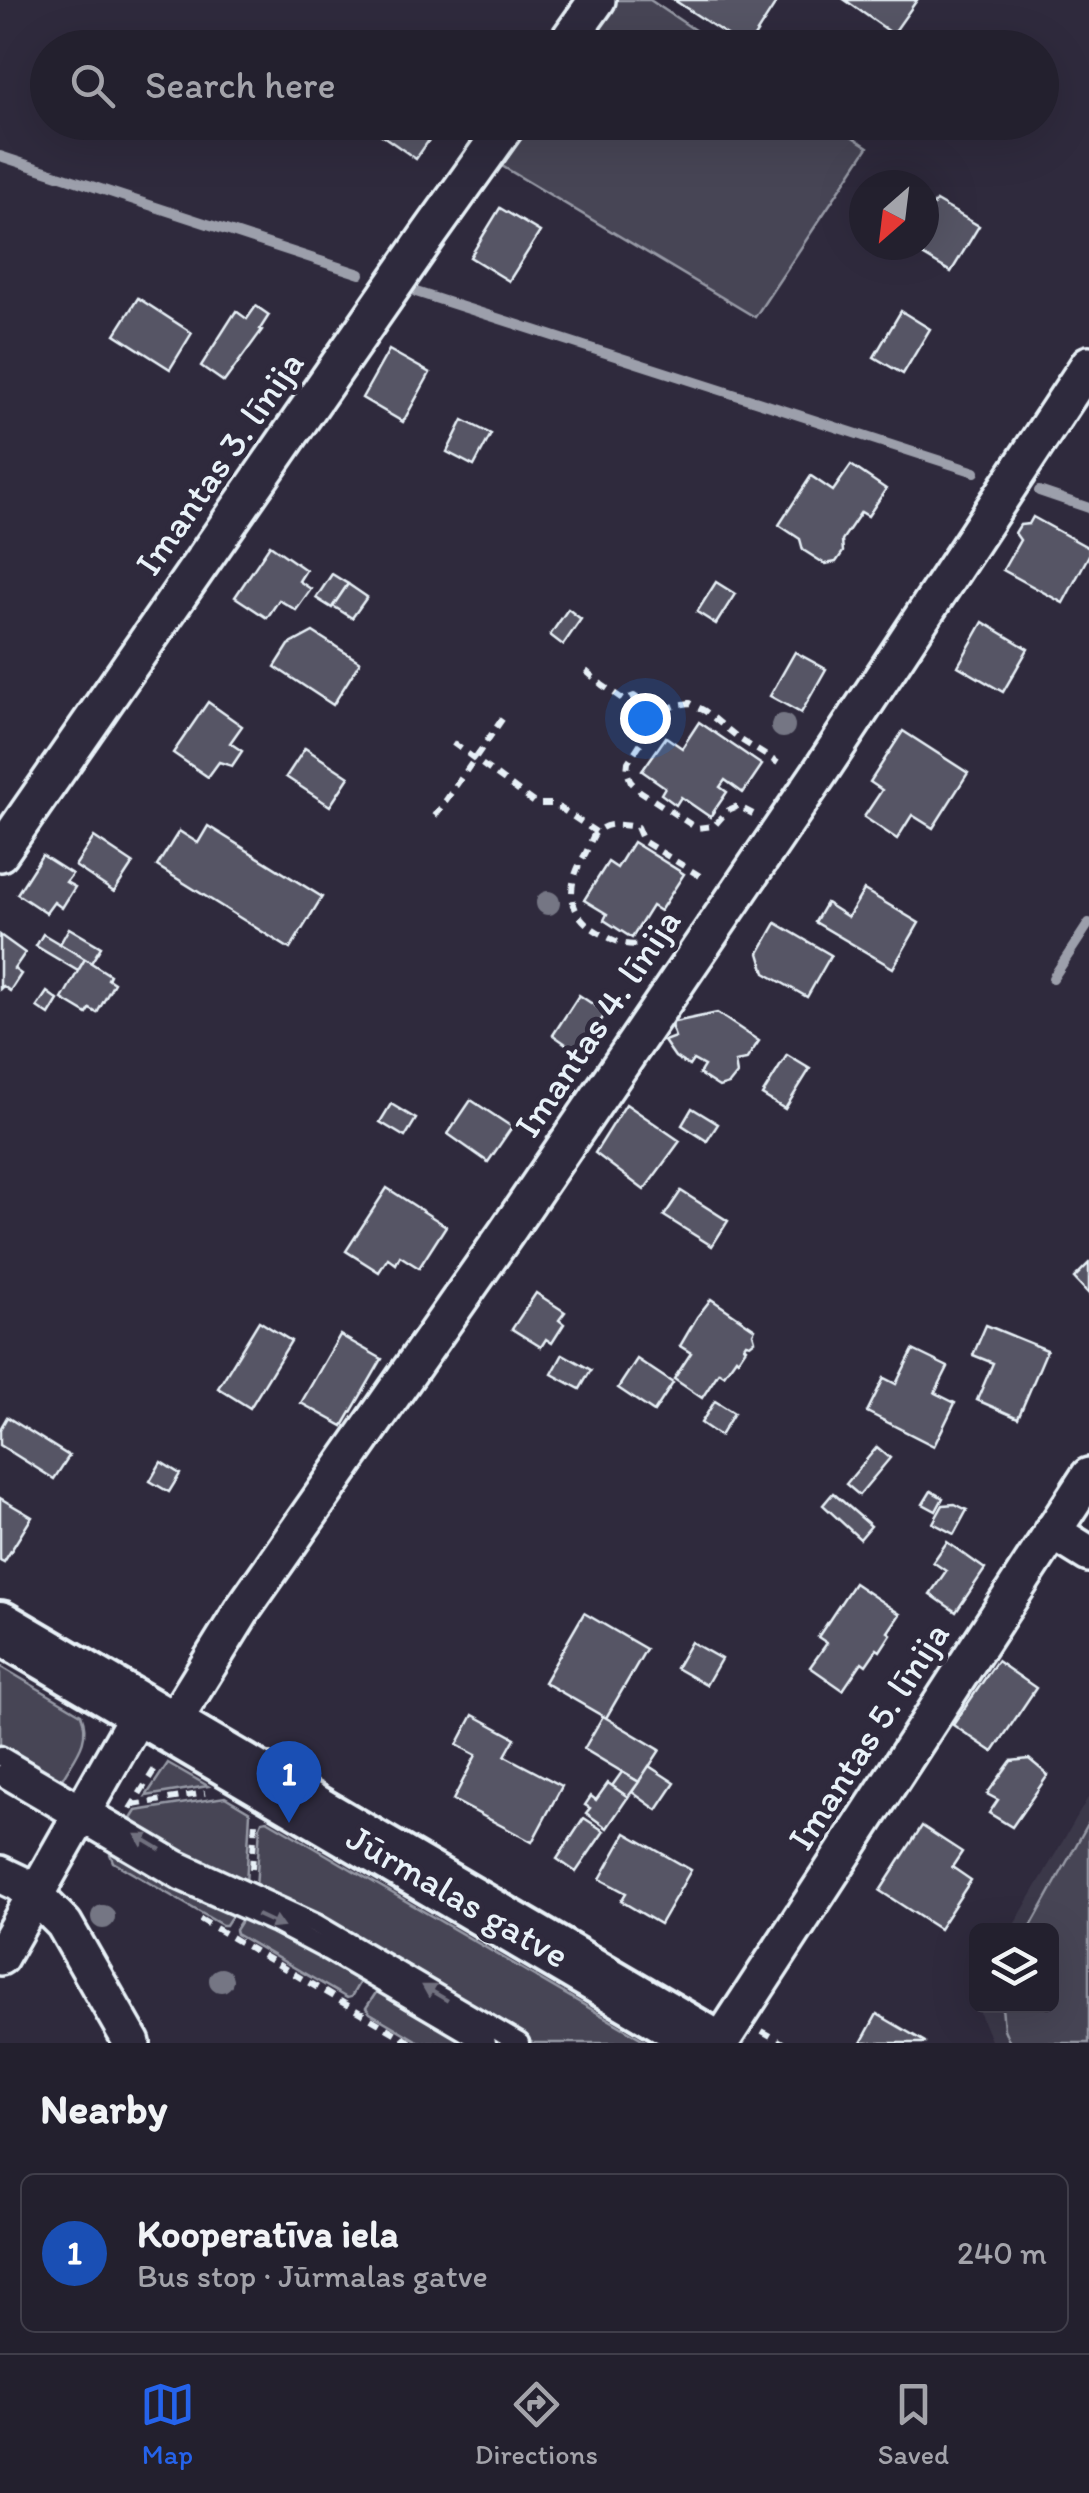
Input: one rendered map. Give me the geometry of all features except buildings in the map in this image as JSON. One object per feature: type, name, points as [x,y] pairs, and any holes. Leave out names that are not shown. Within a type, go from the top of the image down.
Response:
[{"type":"main road","name":"Jūrmalas gatve","points":[[0,1627],[710,2043]]},
{"type":"street","points":[[576,30],[597,0]]},
{"type":"street","name":"Imantas 3. līnija","points":[[0,853],[496,140]]},
{"type":"street","name":"Imantas 4. līnija","points":[[0,1957],[82,1813],[244,1609],[506,1233],[812,784],[1089,364]]},
{"type":"street","name":"Imantas 5. līnija","points":[[720,2043],[1089,1476]]},
{"type":"street","points":[[1052,1532],[1089,1554]]},
{"type":"street","points":[[0,1874],[35,1895],[64,1924],[132,2043]]},
{"type":"lane","points":[[0,1756],[179,1880],[328,1950],[486,2043]]},
{"type":"lane","points":[[0,1776],[316,1924],[519,2043]]},
{"type":"path","points":[[586,671],[624,700],[634,696],[658,712]]},
{"type":"path","points":[[658,712],[690,703],[778,764]]},
{"type":"path","points":[[658,712],[628,762],[627,772],[640,791],[696,828],[714,826],[730,808],[746,810]]},
{"type":"path","points":[[434,816],[506,715]]},
{"type":"path","points":[[453,743],[536,804],[554,804],[596,832]]},
{"type":"path","points":[[653,941],[637,946],[622,944],[580,920],[573,900],[573,882],[596,832],[617,824],[637,828],[643,840],[700,876]]},
{"type":"path","points":[[132,1806],[213,1792]]},
{"type":"path","points":[[198,1919],[412,2043]]},
{"type":"shaded area","points":[[616,0],[650,0],[695,30],[595,30]]},
{"type":"shaded area","points":[[520,140],[857,140],[868,147],[849,170],[849,176],[755,317],[502,166]]},
{"type":"shaded area","points":[[0,1666],[81,1714],[83,1741],[61,1781],[0,1746]]},
{"type":"shaded area","points":[[168,1763],[208,1786],[146,1796]]},
{"type":"shaded area","points":[[1089,1796],[1089,2043],[992,2043],[980,2013],[1059,2013],[1059,1923],[1015,1923]]},
{"type":"shaded area","points":[[225,1797],[250,1812],[246,1885],[129,1822],[136,1811]]},
{"type":"shaded area","points":[[267,1820],[649,2043],[533,2043],[314,1914],[256,1889],[260,1826]]},
{"type":"shaded area","points":[[1089,1822],[1089,2043],[1010,2043],[1003,2013],[1059,2013],[1059,1923],[1033,1923]]},
{"type":"shaded area","points":[[113,1849],[235,1911],[222,1925],[113,1862]]},
{"type":"shaded area","points":[[244,1916],[295,1939],[362,1978],[351,1997],[236,1934]]},
{"type":"shaded area","points":[[379,1988],[473,2043],[421,2043],[366,2008]]},
{"type":"waterway","points":[[0,156],[360,274]]},
{"type":"waterway","points":[[416,292],[975,472]]},
{"type":"waterway","points":[[1039,491],[1089,508]]},
{"type":"waterway","points":[[1053,978],[1089,923]]},
{"type":"place","name":"Kooperatīva iela","points":[[289,1823]]}]
